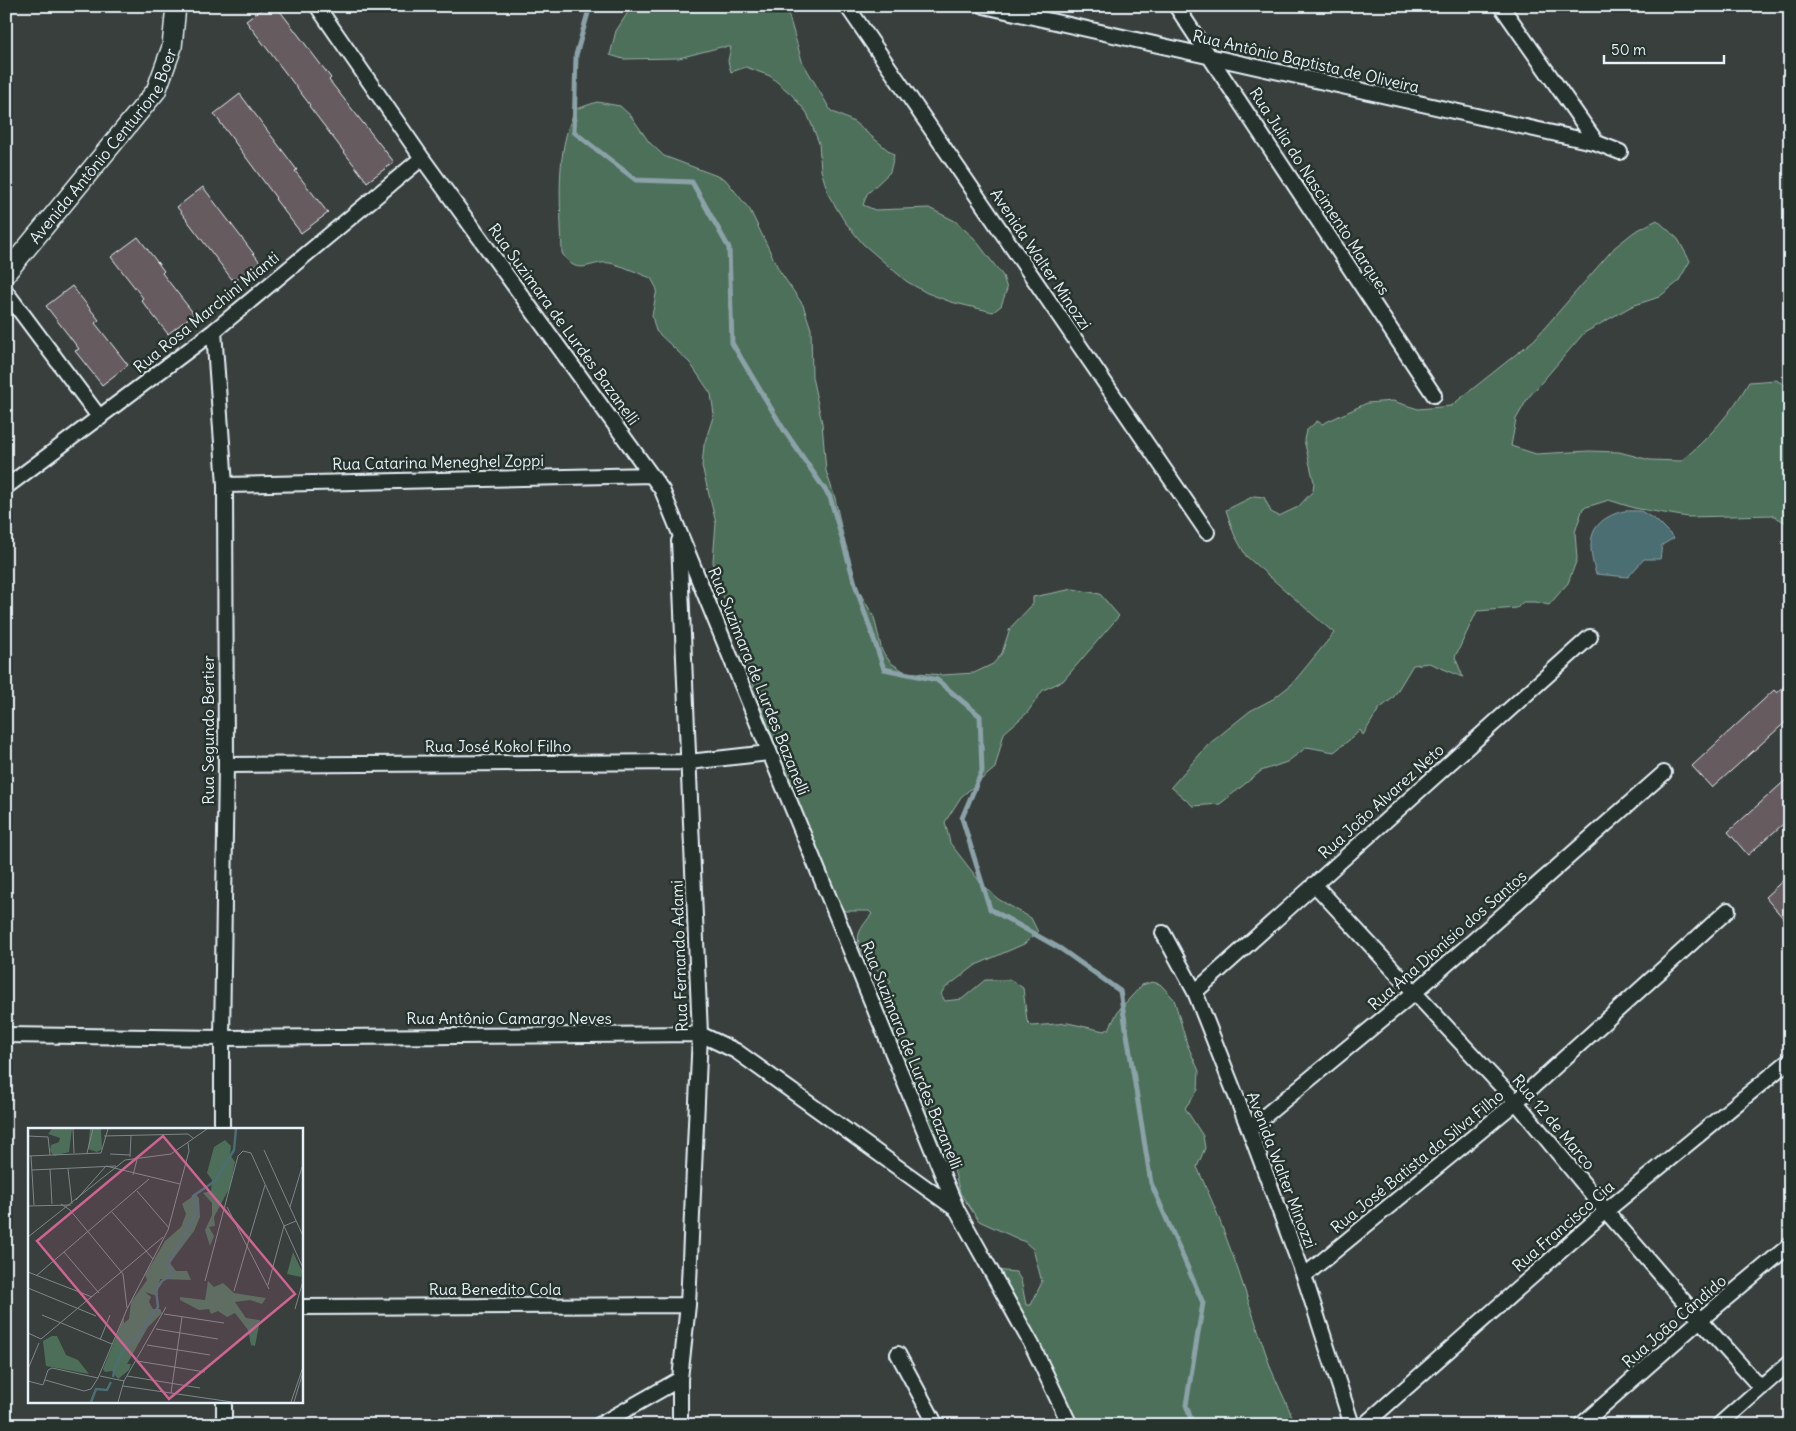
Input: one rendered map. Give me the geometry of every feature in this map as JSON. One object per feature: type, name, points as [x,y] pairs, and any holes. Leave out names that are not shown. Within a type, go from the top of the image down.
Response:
[{"type":"street","name":"Avenida Antônio Centurione Boer","points":[[6,273],[156,91],[172,47],[176,6]]},
{"type":"street","name":"Rua Suzimara de Lurdes Bazanelli","points":[[317,6],[422,158],[662,490],[957,1210],[1032,1345],[1070,1425]]},
{"type":"street","name":"Avenida Walter Minozzi","points":[[847,6],[1207,532]]},
{"type":"street","name":"Rua Antônio Baptista de Oliveira","points":[[984,6],[1597,143],[1620,152]]},
{"type":"street","name":"Rua Julia do Nascimento Marques","points":[[1176,6],[1434,395]]},
{"type":"street","points":[[1501,6],[1597,143]]},
{"type":"street","name":"Rua Rosa Marchini Mianti","points":[[6,487],[214,331],[422,158]]},
{"type":"street","points":[[6,292],[100,418]]},
{"type":"street","name":"Rua Segundo Bertier","points":[[214,331],[225,485],[226,765],[222,1128]]},
{"type":"street","name":"Rua Catarina Meneghel Zoppi","points":[[225,485],[651,475]]},
{"type":"street","name":"Rua Fernando Adami","points":[[679,531],[700,1034],[688,1306],[680,1379],[680,1425]]},
{"type":"street","name":"Rua João Alvarez Neto","points":[[1195,992],[1590,636]]},
{"type":"street","name":"Rua José Kokol Filho","points":[[226,765],[689,762],[769,753]]},
{"type":"street","name":"Rua Ana Dionísio dos Santos","points":[[1249,1129],[1414,993],[1664,773]]},
{"type":"street","name":"Rua 12 de Marco","points":[[1314,884],[1516,1102],[1606,1211],[1761,1388]]},
{"type":"street","name":"Rua José Batista da Silva Filho","points":[[1304,1276],[1516,1102],[1728,910]]},
{"type":"street","name":"Avenida Walter Minozzi","points":[[1164,933],[1195,992],[1249,1129],[1304,1276],[1352,1425]]},
{"type":"street","name":"Rua Antônio Camargo Neves","points":[[6,1035],[222,1038],[700,1034],[736,1051],[957,1210]]},
{"type":"street","name":"Rua Francisco Cia","points":[[1364,1425],[1606,1211],[1790,1060]]},
{"type":"street","name":"Rua João Cândido","points":[[1581,1425],[1700,1320],[1790,1245]]},
{"type":"street","name":"Rua Benedito Cola","points":[[302,1307],[688,1306]]},
{"type":"street","points":[[898,1354],[936,1425]]},
{"type":"street","points":[[1719,1425],[1790,1362]]},
{"type":"street","points":[[599,1425],[680,1379]]},
{"type":"street","points":[[224,1404],[224,1425]]},
{"type":"green space","points":[[632,6],[786,6],[802,61],[831,111],[854,122],[894,155],[890,172],[867,194],[863,205],[875,210],[929,208],[955,221],[974,238],[1003,276],[1007,289],[1001,306],[993,312],[951,302],[927,293],[906,281],[863,244],[845,222],[829,196],[821,170],[819,143],[807,113],[792,95],[770,76],[746,67],[731,72],[728,61],[731,47],[721,47],[679,58],[623,59],[610,55],[616,31]]},
{"type":"green space","points":[[597,102],[620,106],[631,116],[649,142],[664,156],[725,179],[750,210],[779,270],[803,305],[811,329],[812,377],[822,423],[826,471],[835,498],[852,579],[874,617],[882,651],[891,663],[905,672],[943,675],[974,673],[993,664],[1002,653],[1010,628],[1033,604],[1033,597],[1073,589],[1100,594],[1119,616],[1063,681],[1043,690],[1027,713],[1004,733],[995,768],[961,797],[945,822],[950,843],[981,883],[998,899],[1031,918],[1038,932],[1024,944],[976,965],[944,989],[941,994],[945,1001],[962,999],[985,980],[1011,980],[1023,988],[1027,1021],[1032,1026],[1068,1023],[1104,1031],[1109,1029],[1118,1011],[1142,985],[1152,982],[1160,984],[1174,999],[1187,1044],[1199,1071],[1198,1090],[1185,1108],[1203,1136],[1205,1148],[1197,1167],[1236,1264],[1271,1369],[1296,1425],[1073,1425],[994,1270],[1016,1272],[1021,1280],[1026,1305],[1031,1305],[1042,1282],[1033,1249],[1025,1242],[979,1221],[960,1193],[951,1158],[928,1142],[879,1006],[881,996],[891,981],[868,960],[858,941],[863,926],[872,914],[869,911],[845,911],[832,895],[763,713],[743,654],[735,621],[715,579],[713,561],[716,523],[702,466],[704,445],[714,414],[711,394],[690,363],[656,331],[652,316],[657,289],[651,278],[614,264],[599,263],[580,267],[574,266],[562,253],[560,180],[564,143],[576,109]]},
{"type":"green space","points":[[1657,220],[1678,239],[1690,261],[1678,282],[1659,297],[1632,306],[1584,333],[1528,398],[1516,419],[1511,446],[1536,454],[1589,451],[1619,452],[1650,460],[1681,461],[1701,444],[1719,424],[1749,382],[1776,380],[1790,388],[1790,525],[1772,515],[1688,517],[1634,508],[1609,500],[1583,508],[1575,532],[1577,559],[1568,583],[1549,605],[1523,602],[1517,608],[1477,611],[1455,657],[1463,677],[1429,663],[1413,665],[1393,698],[1379,709],[1363,735],[1360,730],[1334,752],[1307,747],[1287,762],[1261,771],[1220,804],[1193,806],[1171,787],[1209,744],[1250,711],[1273,699],[1292,684],[1334,633],[1246,556],[1234,534],[1226,510],[1254,496],[1264,497],[1271,512],[1279,516],[1298,507],[1313,491],[1314,482],[1304,440],[1306,431],[1317,421],[1322,424],[1367,403],[1393,401],[1418,409],[1451,406],[1534,340],[1615,247],[1634,232]]},
{"type":"water","points":[[1641,511],[1657,521],[1674,538],[1662,545],[1660,559],[1644,559],[1628,577],[1596,574],[1591,546],[1595,530],[1600,523],[1617,513]]},
{"type":"building","points":[[266,6],[276,6],[331,78],[329,80],[394,162],[367,182],[246,21]]},
{"type":"building","points":[[240,94],[297,170],[295,171],[328,213],[301,233],[214,114]]},
{"type":"building","points":[[203,187],[260,262],[234,282],[177,207]]},
{"type":"building","points":[[138,237],[164,271],[162,273],[194,314],[168,334],[111,257]]},
{"type":"building","points":[[72,286],[99,320],[95,323],[128,365],[102,385],[75,351],[79,349],[46,306]]},
{"type":"building","points":[[1790,681],[1790,718],[1712,788],[1692,766],[1774,690],[1777,693]]},
{"type":"building","points":[[1790,776],[1790,818],[1748,855],[1728,832]]},
{"type":"building","points":[[1790,874],[1790,926],[1765,897]]},
{"type":"waterway","points":[[590,6],[576,55],[574,132],[636,180],[692,182],[729,248],[732,343],[784,430],[830,497],[856,587],[884,669],[937,680],[980,716],[982,771],[962,818],[990,909],[1061,949],[1120,991],[1151,1183],[1203,1303],[1186,1405],[1193,1425]]}]
